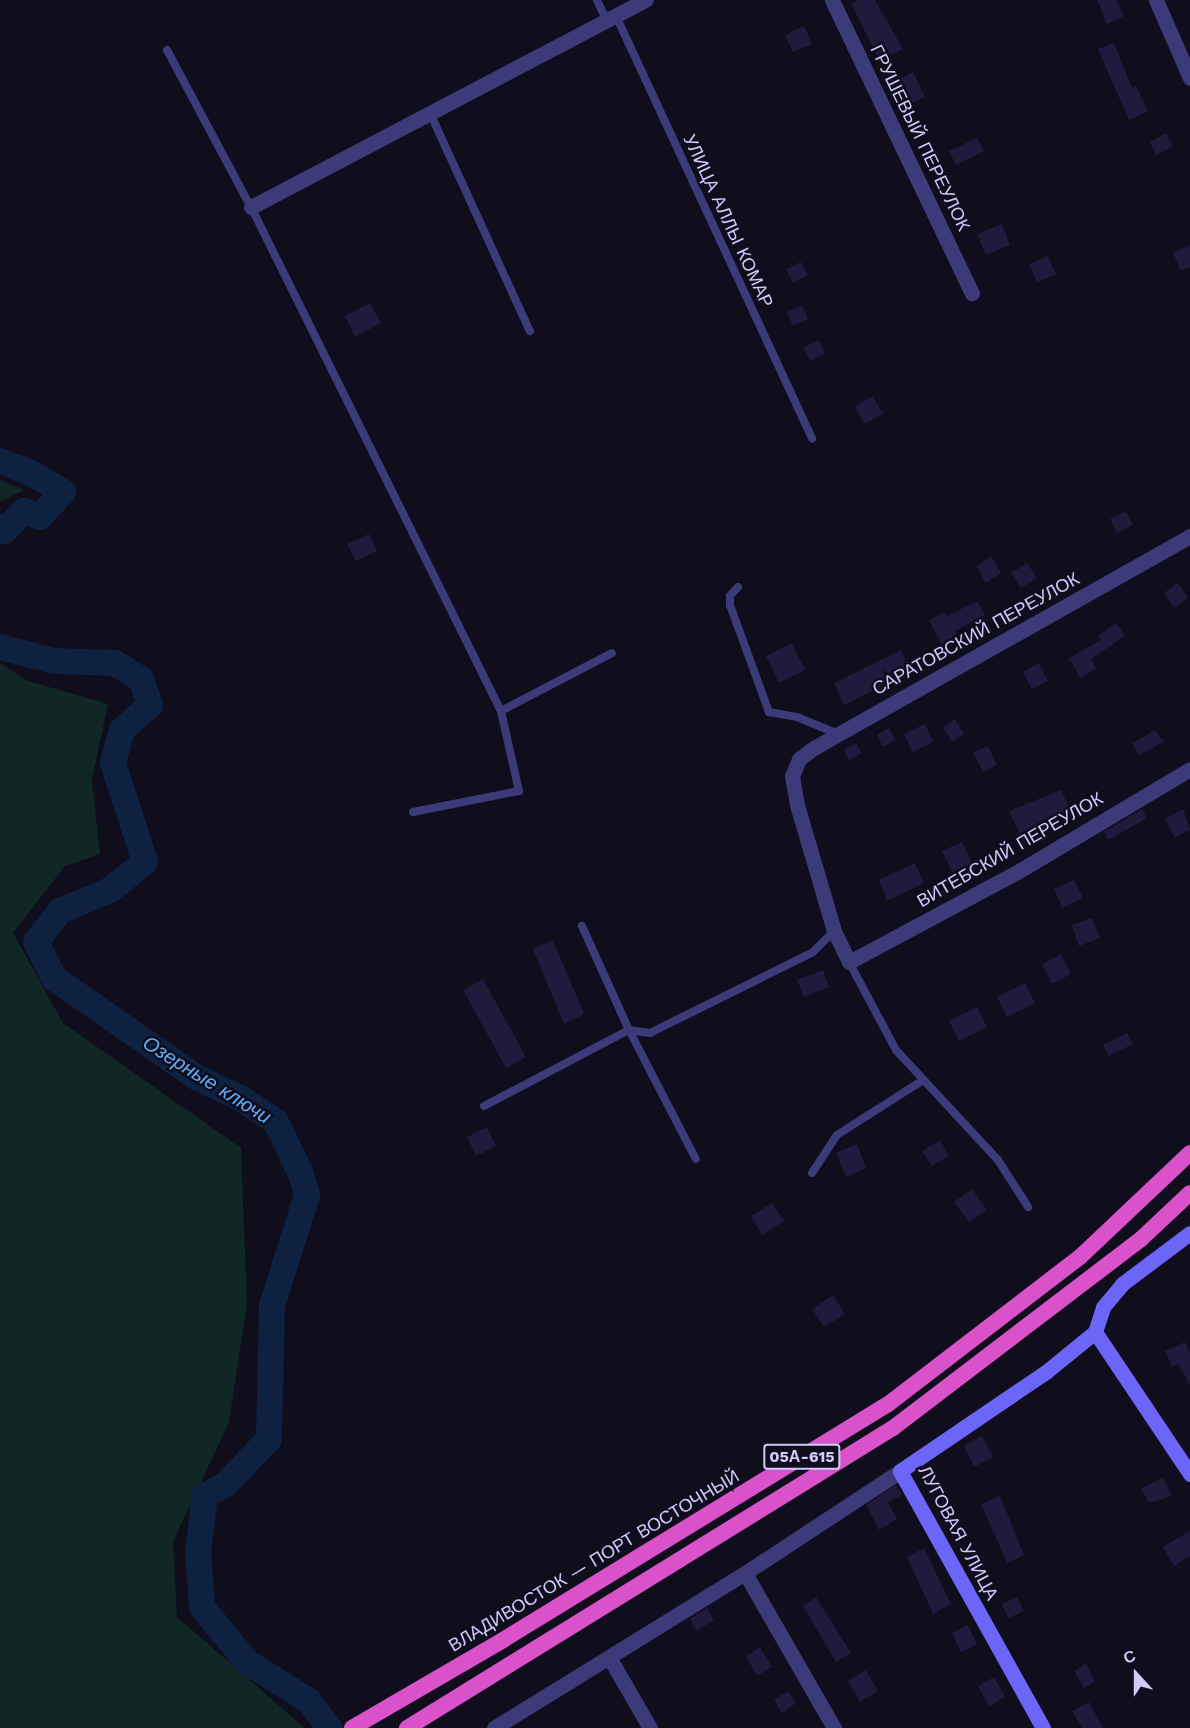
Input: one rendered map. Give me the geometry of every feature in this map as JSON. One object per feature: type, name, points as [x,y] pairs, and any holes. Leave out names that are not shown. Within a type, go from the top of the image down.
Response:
[{"type":"highway","name":"ВЛАДИВОСТОК — ПОРТ ВОСТОЧНЫЙ","points":[[352,1728],[503,1640],[887,1405],[1072,1264],[1190,1153]]},
{"type":"highway","name":"05А-615","points":[[407,1728],[893,1428],[1114,1260],[1190,1193]]},
{"type":"main road","points":[[1190,1233],[1122,1284],[1103,1307],[1095,1332],[1190,1474]]},
{"type":"main road","name":"ЛУГОВАЯ УЛИЦА","points":[[1043,1728],[900,1471],[1047,1371],[1095,1332]]},
{"type":"street","points":[[251,207],[646,0]]},
{"type":"street","name":"ГРУШЕВЫЙ ПЕРЕУЛОК","points":[[832,0],[972,293]]},
{"type":"street","points":[[1156,0],[1190,78]]},
{"type":"street","name":"САРАТОВСКИЙ ПЕРЕУЛОК","points":[[834,931],[797,805],[792,776],[794,767],[806,752],[1190,536]]},
{"type":"street","name":"ВИТЕБСКИЙ ПЕРЕУЛОК","points":[[849,962],[1024,868],[1190,769]]},
{"type":"street","points":[[834,931],[849,962]]},
{"type":"street","points":[[494,1728],[746,1573],[900,1471]]},
{"type":"street","points":[[746,1573],[834,1728]]},
{"type":"street","points":[[609,1657],[650,1728]]},
{"type":"lane","name":"УЛИЦА АЛЛЫ КОМАР","points":[[597,0],[611,18],[812,439]]},
{"type":"lane","points":[[167,50],[251,207],[501,711],[519,791],[413,812]]},
{"type":"lane","points":[[430,113],[530,331]]},
{"type":"lane","points":[[738,587],[730,596],[730,605],[769,712],[797,717],[839,735]]},
{"type":"lane","points":[[501,711],[612,653]]},
{"type":"lane","points":[[582,926],[629,1030],[696,1160]]},
{"type":"lane","points":[[484,1106],[629,1030],[650,1033],[813,952],[834,931]]},
{"type":"lane","points":[[849,962],[880,1025],[923,1080],[998,1160],[1028,1207]]},
{"type":"lane","points":[[812,1173],[837,1135],[923,1080]]},
{"type":"green space","points":[[0,480],[24,490],[0,502]]},
{"type":"green space","points":[[0,663],[28,681],[108,704],[92,780],[100,854],[65,866],[13,933],[63,1023],[241,1148],[247,1304],[229,1422],[173,1542],[177,1617],[305,1728],[0,1728]]},
{"type":"building","points":[[858,0],[875,0],[903,49],[879,60],[851,3]]},
{"type":"building","points":[[1097,0],[1116,0],[1124,16],[1107,24]]},
{"type":"building","points":[[804,26],[812,44],[793,52],[785,35]]},
{"type":"building","points":[[1114,43],[1132,88],[1136,86],[1148,111],[1129,120],[1098,49]]},
{"type":"building","points":[[913,72],[925,97],[910,104],[898,80]]},
{"type":"building","points":[[1166,133],[1173,146],[1156,155],[1150,142]]},
{"type":"building","points":[[977,138],[984,151],[956,165],[949,151]]},
{"type":"building","points":[[1002,224],[1010,245],[986,255],[977,234]]},
{"type":"building","points":[[1190,245],[1190,267],[1181,271],[1173,253]]},
{"type":"building","points":[[1048,256],[1056,274],[1037,282],[1029,264]]},
{"type":"building","points":[[801,262],[808,275],[793,283],[786,269]]},
{"type":"building","points":[[370,303],[381,323],[355,337],[345,316]]},
{"type":"building","points":[[802,305],[808,319],[793,326],[787,312]]},
{"type":"building","points":[[819,340],[825,354],[810,361],[804,347]]},
{"type":"building","points":[[873,396],[883,414],[864,424],[855,406]]},
{"type":"building","points":[[1126,511],[1133,525],[1117,533],[1110,519]]},
{"type":"building","points":[[369,534],[377,551],[356,561],[347,544]]},
{"type":"building","points":[[991,556],[1001,573],[986,583],[976,566]]},
{"type":"building","points":[[1027,563],[1037,578],[1021,588],[1011,573]]},
{"type":"building","points":[[1178,583],[1188,598],[1174,608],[1164,593]]},
{"type":"building","points":[[977,601],[985,615],[955,631],[960,640],[944,649],[929,620],[945,612],[947,616]]},
{"type":"building","points":[[1116,623],[1125,636],[1091,659],[1096,669],[1080,678],[1069,658],[1101,640],[1098,636]]},
{"type":"building","points":[[792,643],[805,670],[779,683],[766,656]]},
{"type":"building","points":[[901,650],[911,671],[844,705],[834,683]]},
{"type":"building","points":[[1039,663],[1048,681],[1032,689],[1023,672]]},
{"type":"building","points":[[955,719],[964,734],[952,742],[943,727]]},
{"type":"building","points":[[925,724],[933,742],[912,752],[904,734]]},
{"type":"building","points":[[889,728],[896,740],[883,747],[877,735]]},
{"type":"building","points":[[1155,730],[1163,742],[1139,756],[1132,743]]},
{"type":"building","points":[[856,743],[862,753],[849,760],[844,750]]},
{"type":"building","points":[[988,746],[997,765],[983,772],[973,753]]},
{"type":"building","points":[[1061,790],[1070,809],[1036,825],[1041,836],[1025,844],[1009,811]]},
{"type":"building","points":[[1142,809],[1147,818],[1108,840],[1104,832]]},
{"type":"building","points":[[1183,809],[1190,830],[1175,838],[1165,819]]},
{"type":"building","points":[[962,842],[974,867],[954,876],[942,851]]},
{"type":"building","points":[[915,863],[924,883],[887,901],[879,880]]},
{"type":"building","points":[[1074,880],[1083,898],[1062,908],[1054,889]]},
{"type":"building","points":[[1092,918],[1100,938],[1079,946],[1072,925]]},
{"type":"building","points":[[553,940],[584,1014],[564,1024],[533,949]]},
{"type":"building","points":[[1061,954],[1071,974],[1052,984],[1042,964]]},
{"type":"building","points":[[823,970],[829,987],[804,997],[797,980]]},
{"type":"building","points":[[483,979],[526,1057],[506,1068],[463,990]]},
{"type":"building","points":[[1025,983],[1035,1003],[1007,1017],[997,997]]},
{"type":"building","points":[[977,1007],[987,1027],[959,1041],[949,1021]]},
{"type":"building","points":[[1127,1033],[1133,1044],[1109,1056],[1103,1045]]},
{"type":"building","points":[[487,1127],[496,1146],[476,1156],[467,1137]]},
{"type":"building","points":[[940,1140],[949,1156],[932,1166],[922,1151]]},
{"type":"building","points":[[857,1144],[866,1168],[846,1177],[836,1153]]},
{"type":"building","points":[[972,1189],[987,1210],[969,1222],[954,1202]]},
{"type":"building","points":[[772,1203],[784,1221],[762,1235],[751,1216]]},
{"type":"building","points":[[833,1295],[845,1314],[824,1327],[812,1309]]},
{"type":"building","points":[[1185,1342],[1190,1353],[1190,1385],[1178,1364],[1172,1367],[1165,1351]]},
{"type":"building","points":[[982,1436],[993,1457],[974,1467],[964,1446]]},
{"type":"building","points":[[1163,1478],[1172,1496],[1149,1503],[1141,1488]]},
{"type":"building","points":[[896,1485],[902,1495],[888,1502],[897,1519],[879,1530],[866,1505]]},
{"type":"building","points":[[1000,1496],[1024,1555],[1007,1563],[981,1504]]},
{"type":"building","points":[[1190,1531],[1190,1556],[1174,1566],[1163,1547]]},
{"type":"building","points":[[924,1548],[951,1604],[933,1614],[907,1557]]},
{"type":"building","points":[[816,1597],[851,1653],[836,1662],[803,1606]]},
{"type":"building","points":[[1017,1597],[1024,1611],[1008,1618],[1002,1604]]},
{"type":"building","points":[[707,1608],[714,1620],[696,1631],[690,1619]]},
{"type":"building","points":[[968,1625],[977,1644],[961,1652],[952,1633]]},
{"type":"building","points":[[760,1647],[772,1667],[757,1676],[746,1656]]},
{"type":"building","points":[[1086,1664],[1095,1681],[1084,1688],[1074,1671]]},
{"type":"building","points":[[866,1670],[878,1691],[860,1702],[848,1681]]},
{"type":"building","points":[[994,1677],[1005,1697],[989,1706],[978,1686]]},
{"type":"building","points":[[788,1691],[796,1703],[782,1713],[774,1700]]},
{"type":"building","points":[[1089,1702],[1103,1728],[1082,1728],[1072,1711]]},
{"type":"waterway","name":"Озерные ключи","points":[[0,461],[29,472],[63,492],[40,517],[24,511],[4,531],[0,527]]},
{"type":"waterway","name":"Озерные ключи","points":[[0,647],[54,661],[115,663],[141,679],[150,705],[122,730],[113,763],[145,862],[110,890],[60,911],[36,942],[54,978],[196,1077],[242,1099],[276,1122],[301,1174],[307,1195],[272,1306],[269,1439],[225,1485],[205,1495],[198,1551],[202,1607],[247,1662],[309,1701],[329,1728]]}]
